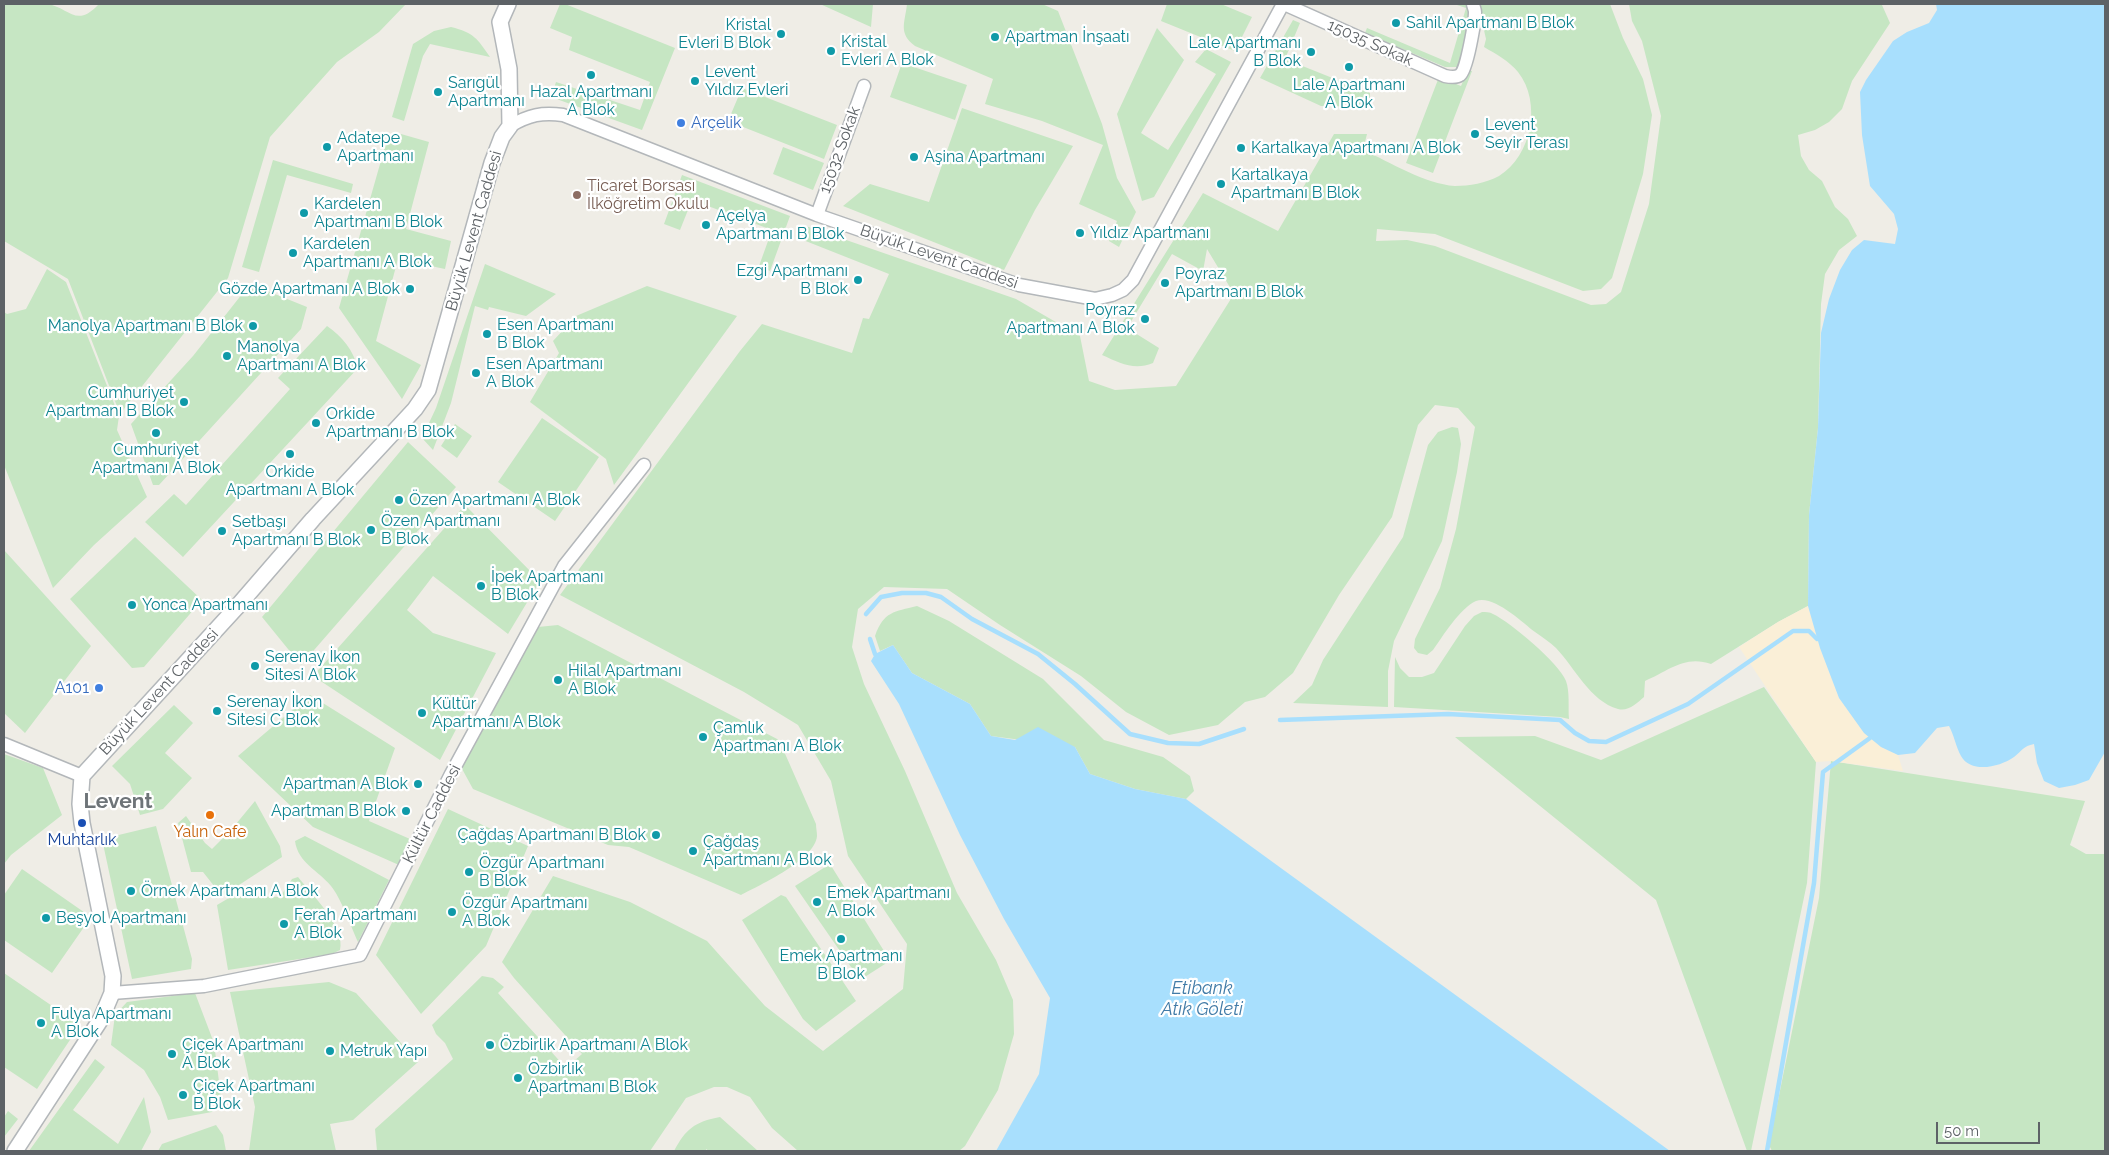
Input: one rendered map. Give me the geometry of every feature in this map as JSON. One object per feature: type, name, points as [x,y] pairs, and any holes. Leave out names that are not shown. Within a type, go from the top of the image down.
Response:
[{"type":"street","points":[[508,4],[500,22],[509,69],[510,126]]},
{"type":"street","name":"15035 Sokak","points":[[1284,4],[1445,76],[1458,76],[1464,71],[1475,12],[1472,4]]},
{"type":"street","name":"Büyük Levent Caddesi","points":[[82,776],[423,400],[428,390],[492,164],[502,137],[510,126],[535,114],[563,115],[817,215],[1019,285],[1095,299],[1123,290],[1133,280],[1284,4]]},
{"type":"street","name":"15032 Sokak","points":[[817,215],[864,86]]},
{"type":"street","name":"Kültür Caddesi","points":[[112,993],[204,986],[360,955],[451,774],[564,566],[644,465]]},
{"type":"street","points":[[4,744],[82,776],[80,804],[82,823],[113,976],[112,993],[100,1019],[15,1151]]},
{"type":"green space","points":[[4,4],[47,4],[78,16],[91,11],[99,4],[406,4],[379,32],[337,62],[270,137],[228,278],[120,414],[68,279],[4,241]]},
{"type":"green space","points":[[560,4],[565,4],[675,48],[642,130],[551,97],[556,82],[640,110],[650,82],[569,50],[572,37],[550,28]]},
{"type":"green space","points":[[820,4],[873,4],[871,27]]},
{"type":"green space","points":[[907,4],[1042,4],[1058,11],[1102,124],[1117,178],[1136,212],[1119,247],[1109,241],[1117,221],[1079,204],[1103,145],[1042,121],[985,104],[993,79],[915,46],[906,37],[904,32]]},
{"type":"green space","points":[[1167,4],[1221,4],[1252,17],[1235,51],[1161,21]]},
{"type":"green space","points":[[1454,4],[1468,4],[1470,19],[1464,52],[1458,67],[1445,67],[1365,33],[1367,28],[1450,63],[1466,8]]},
{"type":"green space","points":[[1478,4],[1610,4],[1623,38],[1643,79],[1652,115],[1643,174],[1612,278],[1601,289],[1583,291],[1435,234],[1377,229],[1376,241],[1407,240],[1435,246],[1591,305],[1606,304],[1621,292],[1649,204],[1661,116],[1642,41],[1632,21],[1629,4],[1882,5],[1890,23],[1852,81],[1842,109],[1829,122],[1815,130],[1798,135],[1801,156],[1809,170],[1822,181],[1835,207],[1848,219],[1857,236],[1839,250],[1825,274],[1821,304],[1818,428],[1809,515],[1808,606],[1778,622],[1711,664],[1693,661],[1677,665],[1645,681],[1644,697],[1632,706],[1622,710],[1608,705],[1599,699],[1554,646],[1507,610],[1491,601],[1476,601],[1470,605],[1452,623],[1433,650],[1427,655],[1418,653],[1414,648],[1415,639],[1440,588],[1456,529],[1475,427],[1458,408],[1435,405],[1418,425],[1392,517],[1339,595],[1293,673],[1265,697],[1245,702],[1218,725],[1169,735],[1126,712],[1081,676],[947,589],[884,587],[858,609],[852,647],[864,684],[905,771],[957,893],[996,960],[1013,1000],[1014,1034],[998,1090],[965,1146],[959,1151],[798,1151],[772,1128],[750,1097],[727,1087],[714,1087],[686,1098],[650,1151],[377,1151],[375,1129],[453,1059],[445,1043],[436,1034],[432,1025],[482,976],[493,978],[504,987],[498,993],[566,1068],[582,1054],[502,962],[553,876],[630,902],[707,941],[765,1006],[823,1051],[903,989],[907,944],[848,856],[831,781],[798,725],[744,692],[560,595],[740,351],[762,324],[852,353],[863,318],[869,319],[889,274],[798,238],[803,225],[1016,299],[1080,336],[1089,381],[1115,390],[1176,386],[1234,294],[1207,249],[1203,271],[1172,254],[1127,328],[1159,348],[1153,363],[1133,366],[1102,355],[1203,193],[1278,231],[1334,134],[1367,134],[1363,150],[1420,177],[1455,186],[1472,185],[1499,176],[1519,156],[1530,128],[1530,98],[1518,72],[1498,55],[1484,47],[1486,39]]},
{"type":"green space","points":[[1293,20],[1300,23],[1285,59],[1370,93],[1370,107],[1321,106],[1260,78]]},
{"type":"green space","points":[[451,27],[474,37],[490,57],[430,44],[423,56],[404,121],[392,117],[413,44],[434,31]]},
{"type":"green space","points":[[1157,28],[1184,60],[1141,133],[1168,150],[1216,74],[1195,62],[1206,49],[1231,62],[1154,197],[1142,201],[1117,114]]},
{"type":"green space","points":[[902,63],[967,85],[955,120],[890,97]]},
{"type":"green space","points":[[1468,70],[1472,71],[1433,173],[1406,163],[1439,77],[1461,86]]},
{"type":"green space","points":[[742,88],[837,125],[824,159],[728,121]]},
{"type":"green space","points":[[962,108],[1073,146],[1035,210],[1004,270],[843,206],[870,184],[929,202]]},
{"type":"green space","points":[[401,134],[429,142],[406,229],[451,241],[445,269],[398,259],[376,341],[421,365],[402,399],[339,308],[388,136]]},
{"type":"green space","points":[[783,147],[824,163],[813,190],[773,174]]},
{"type":"green space","points":[[273,160],[353,184],[351,193],[287,175],[259,272],[242,267]]},
{"type":"green space","points":[[682,175],[790,216],[770,271],[759,266],[772,230],[692,200],[680,230],[664,224]]},
{"type":"green space","points":[[485,264],[556,294],[526,316],[489,307],[488,310],[475,306],[451,403],[433,450],[422,438],[436,408]]},
{"type":"green space","points":[[47,269],[66,282],[119,416],[117,430],[147,497],[94,545],[53,588],[4,465],[4,312],[7,314],[26,309]]},
{"type":"green space","points":[[250,284],[307,307],[301,329],[159,485],[153,485],[131,424],[193,356]]},
{"type":"green space","points":[[647,286],[737,316],[614,485],[606,459],[530,402],[559,353],[553,341],[576,316]]},
{"type":"green space","points":[[327,326],[347,344],[358,368],[183,557],[145,522],[174,494],[186,505],[290,389],[278,378]]},
{"type":"green space","points":[[542,418],[599,457],[555,521],[498,482]]},
{"type":"green space","points":[[455,424],[472,436],[457,458],[441,446]]},
{"type":"green space","points":[[1452,427],[1458,428],[1461,444],[1442,541],[1394,641],[1388,671],[1388,707],[1293,703],[1312,685],[1323,660],[1403,537],[1428,445],[1438,432]]},
{"type":"green space","points":[[408,442],[456,487],[301,665],[262,617]]},
{"type":"green space","points":[[465,505],[540,581],[508,634],[433,576],[407,610],[433,633],[496,653],[440,760],[313,676]]},
{"type":"green space","points":[[135,537],[202,600],[144,667],[132,668],[70,599]]},
{"type":"green space","points":[[4,550],[91,646],[25,733],[4,713]]},
{"type":"green space","points":[[917,606],[949,621],[1043,679],[1104,740],[1163,757],[1190,776],[1194,791],[1186,799],[1135,789],[1090,774],[1075,747],[991,736],[970,704],[912,673],[893,645],[880,651],[875,636],[886,617]]},
{"type":"green space","points":[[1482,612],[1492,613],[1511,625],[1562,673],[1568,690],[1569,719],[1394,707],[1395,657],[1400,668],[1409,677],[1422,677],[1434,673],[1465,626],[1474,616]]},
{"type":"green space","points":[[558,625],[779,740],[816,824],[817,836],[814,845],[807,854],[785,871],[741,895],[629,847],[608,845],[473,789],[461,767],[538,627]]},
{"type":"green space","points":[[1764,687],[1816,762],[1807,883],[1751,1151],[1747,1151],[1656,900],[1455,737],[1535,736],[1601,760]]},
{"type":"green space","points":[[310,695],[395,748],[369,821],[410,839],[399,865],[313,827],[238,756]]},
{"type":"green space","points":[[174,705],[193,723],[165,753],[192,778],[163,809],[140,815],[130,784],[112,766]]},
{"type":"green space","points":[[4,754],[43,768],[62,815],[11,855],[4,864]]},
{"type":"green space","points":[[1831,761],[2085,801],[2070,845],[2086,854],[2105,854],[2105,1151],[1772,1151],[1769,1145],[1819,898]]},
{"type":"green space","points":[[255,801],[280,846],[282,857],[222,896],[203,872],[191,872],[178,823],[186,816],[205,843],[212,849]]},
{"type":"green space","points":[[448,809],[528,846],[486,946],[421,1014],[376,955]]},
{"type":"green space","points":[[156,826],[192,959],[191,969],[132,979],[102,839]]},
{"type":"green space","points":[[305,836],[389,880],[358,942],[335,891],[326,880],[304,861],[297,849],[295,841]]},
{"type":"green space","points":[[830,864],[889,959],[885,964],[860,980],[795,886]]},
{"type":"green space","points":[[22,869],[91,917],[52,973],[4,940],[4,895]]},
{"type":"green space","points":[[298,877],[333,921],[338,931],[340,950],[332,954],[228,970],[217,905],[234,895],[280,897],[292,879]]},
{"type":"green space","points":[[781,895],[786,897],[856,1001],[816,1031],[803,1019],[742,920]]},
{"type":"green space","points":[[4,973],[80,1025],[37,1089],[4,1067]]},
{"type":"green space","points":[[329,982],[356,993],[418,1062],[353,1120],[330,1124],[336,1151],[249,1151],[255,1107],[230,992]]},
{"type":"green space","points":[[195,993],[214,1043],[221,1097],[212,1112],[168,1120],[160,1097],[144,1070],[111,1045],[115,1015],[127,1002]]},
{"type":"green space","points":[[95,1059],[105,1067],[73,1110],[118,1144],[144,1097],[151,1132],[141,1151],[29,1151]]},
{"type":"green space","points":[[8,1111],[18,1119],[4,1137],[4,1117]]},
{"type":"green space","points":[[720,1117],[758,1151],[709,1151],[706,1149],[706,1151],[674,1151],[687,1132],[697,1124]]},
{"type":"green space","points":[[216,1125],[223,1135],[226,1151],[158,1151],[162,1144]]},
{"type":"sand","points":[[1808,606],[1820,648],[1839,698],[1881,747],[1898,755],[1903,771],[1831,761],[1816,762],[1739,647],[1778,622]]},
{"type":"water","points":[[1936,4],[2105,4],[2105,752],[2089,780],[2059,788],[2044,781],[2037,763],[2034,744],[2025,747],[2008,761],[1986,767],[1978,767],[1966,762],[1959,752],[1949,726],[1937,728],[1915,753],[1898,755],[1881,747],[1864,733],[1839,698],[1820,648],[1808,606],[1809,515],[1818,428],[1821,333],[1829,299],[1840,270],[1852,250],[1864,240],[1895,244],[1898,229],[1894,214],[1870,186],[1862,135],[1860,92],[1893,41],[1907,32],[1929,23],[1937,10]]},
{"type":"water","name":"Etibank Atık Göleti","points":[[893,645],[912,673],[970,704],[991,736],[1015,740],[1038,727],[1075,747],[1090,774],[1135,789],[1186,799],[1670,1151],[996,1151],[1039,1074],[1050,998],[1004,919],[960,835],[899,704],[871,661],[875,654]]},
{"type":"waterway","points":[[866,614],[881,597],[902,593],[926,593],[941,597],[972,619],[1038,654],[1075,684],[1130,734],[1168,743],[1199,744],[1244,729]]},
{"type":"waterway","points":[[1280,720],[1448,714],[1560,720],[1575,733],[1589,741],[1606,742],[1688,704],[1793,631],[1809,631],[1817,639]]},
{"type":"waterway","points":[[870,639],[875,654]]},
{"type":"waterway","points":[[1767,1151],[1814,883],[1823,772],[1870,738]]},
{"type":"place","name":"Sahil Apartmanı B Blok","points":[[1396,23]]},
{"type":"place","name":"Kristal Evleri B Blok","points":[[781,34]]},
{"type":"place","name":"Apartman İnşaatı","points":[[995,37]]},
{"type":"place","name":"Kristal Evleri A Blok","points":[[831,51]]},
{"type":"place","name":"Lale Apartmanı B Blok","points":[[1311,52]]},
{"type":"place","name":"Lale Apartmanı A Blok","points":[[1349,67]]},
{"type":"place","name":"Hazal Apartmanı A Blok","points":[[591,75]]},
{"type":"place","name":"Levent Yıldız Evleri","points":[[695,81]]},
{"type":"place","name":"Sarıgül Apartmanı","points":[[438,92]]},
{"type":"place","name":"Arçelik","points":[[681,123]]},
{"type":"place","name":"Levent Seyir Terası","points":[[1475,134]]},
{"type":"place","name":"Adatepe Apartmanı","points":[[327,147]]},
{"type":"place","name":"Kartalkaya Apartmanı A Blok","points":[[1241,148]]},
{"type":"place","name":"Aşina Apartmanı","points":[[914,157]]},
{"type":"place","name":"Kartalkaya Apartmanı B Blok","points":[[1221,184]]},
{"type":"place","name":"Ticaret Borsası İlköğretim Okulu","points":[[577,195]]},
{"type":"place","name":"Kardelen Apartmanı B Blok","points":[[304,213]]},
{"type":"place","name":"Açelya Apartmanı B Blok","points":[[706,225]]},
{"type":"place","name":"Yıldız Apartmanı","points":[[1080,233]]},
{"type":"place","name":"Kardelen Apartmanı A Blok","points":[[293,253]]},
{"type":"place","name":"Ezgi Apartmanı B Blok","points":[[858,280]]},
{"type":"place","name":"Poyraz Apartmanı B Blok","points":[[1165,283]]},
{"type":"place","name":"Gözde Apartmanı A Blok","points":[[410,289]]},
{"type":"place","name":"Poyraz Apartmanı A Blok","points":[[1145,319]]},
{"type":"place","name":"Manolya Apartmanı B Blok","points":[[253,326]]},
{"type":"place","name":"Esen Apartmanı B Blok","points":[[487,334]]},
{"type":"place","name":"Manolya Apartmanı A Blok","points":[[227,356]]},
{"type":"place","name":"Esen Apartmanı A Blok","points":[[476,373]]},
{"type":"place","name":"Cumhuriyet Apartmanı B Blok","points":[[184,402]]},
{"type":"place","name":"Orkide Apartmanı B Blok","points":[[316,423]]},
{"type":"place","name":"Cumhuriyet Apartmanı A Blok","points":[[156,433]]},
{"type":"place","name":"Orkide Apartmanı A Blok","points":[[290,454]]},
{"type":"place","name":"Özen Apartmanı A Blok","points":[[399,500]]},
{"type":"place","name":"Özen Apartmanı B Blok","points":[[371,530]]},
{"type":"place","name":"Setbaşı Apartmanı B Blok","points":[[222,531]]},
{"type":"place","name":"İpek Apartmanı B Blok","points":[[481,586]]},
{"type":"place","name":"Yonca Apartmanı","points":[[132,605]]},
{"type":"place","name":"Serenay İkon Sitesi A Blok","points":[[255,666]]},
{"type":"place","name":"Hilal Apartmanı A Blok","points":[[558,680]]},
{"type":"place","name":"A101","points":[[99,688]]},
{"type":"place","name":"Serenay İkon Sitesi C Blok","points":[[217,711]]},
{"type":"place","name":"Kültür Apartmanı A Blok","points":[[422,713]]},
{"type":"place","name":"Çamlık Apartmanı A Blok","points":[[703,737]]},
{"type":"place","name":"Apartman A Blok","points":[[418,784]]},
{"type":"place","name":"Apartman B Blok","points":[[406,811]]},
{"type":"place","name":"Yalın Cafe","points":[[210,815]]},
{"type":"place","name":"Muhtarlık","points":[[82,823]]},
{"type":"place","name":"Çağdaş Apartmanı B Blok","points":[[656,835]]},
{"type":"place","name":"Çağdaş Apartmanı A Blok","points":[[693,851]]},
{"type":"place","name":"Özgür Apartmanı B Blok","points":[[469,872]]},
{"type":"place","name":"Örnek Apartmanı A Blok","points":[[131,891]]},
{"type":"place","name":"Emek Apartmanı A Blok","points":[[817,902]]},
{"type":"place","name":"Özgür Apartmanı A Blok","points":[[452,912]]},
{"type":"place","name":"Beşyol Apartmanı","points":[[46,918]]},
{"type":"place","name":"Ferah Apartmanı A Blok","points":[[284,924]]},
{"type":"place","name":"Emek Apartmanı B Blok","points":[[841,939]]},
{"type":"place","name":"Fulya Apartmanı A Blok","points":[[41,1023]]},
{"type":"place","name":"Özbirlik Apartmanı A Blok","points":[[490,1045]]},
{"type":"place","name":"Metruk Yapı","points":[[330,1051]]},
{"type":"place","name":"Çiçek Apartmanı A Blok","points":[[172,1054]]},
{"type":"place","name":"Özbirlik Apartmanı B Blok","points":[[518,1078]]},
{"type":"place","name":"Çiçek Apartmanı B Blok","points":[[183,1095]]},
{"type":"district","name":"Levent","points":[[118,802]]}]
